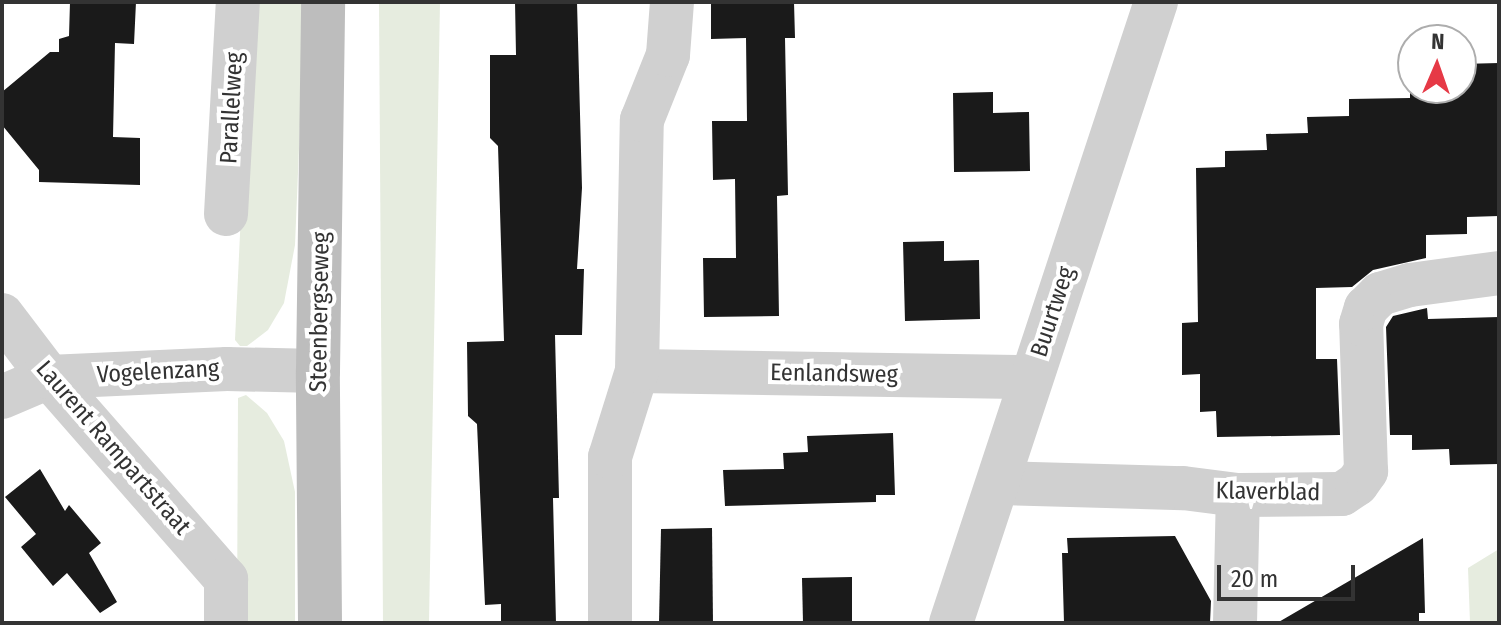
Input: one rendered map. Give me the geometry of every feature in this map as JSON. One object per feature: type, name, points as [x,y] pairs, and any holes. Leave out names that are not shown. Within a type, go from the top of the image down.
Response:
[{"type":"main road","name":"Steenbergseweg","points":[[320,623],[318,371],[323,2]]},
{"type":"street","name":"Parallelweg","points":[[226,214],[238,2]]},
{"type":"street","points":[[610,623],[610,457],[637,371],[642,120],[668,55],[672,2]]},
{"type":"street","name":"Buurtweg","points":[[951,623],[1156,2]]},
{"type":"street","name":"Klaverblad","points":[[999,483],[1183,488],[1238,495],[1342,494],[1357,484],[1366,471],[1361,324],[1366,308],[1380,294],[1410,285],[1499,273]]},
{"type":"street","name":"Laurent Rampartstraat","points":[[2,315],[49,377],[226,579],[226,623]]},
{"type":"street","name":"Vogelenzang","points":[[2,397],[49,377],[227,369],[318,371]]},
{"type":"street","name":"Eenlandsweg","points":[[637,371],[1031,377]]},
{"type":"street","points":[[1235,623],[1238,495]]},
{"type":"shaded area","points":[[251,2],[305,2],[295,245],[284,303],[268,330],[247,346],[240,346],[235,340]]},
{"type":"shaded area","points":[[379,2],[440,2],[429,623],[383,623]]},
{"type":"shaded area","points":[[246,395],[267,413],[284,441],[295,492],[295,623],[237,623],[238,398]]},
{"type":"shaded area","points":[[1499,549],[1499,623],[1470,623],[1468,568]]},
{"type":"building","points":[[70,2],[136,2],[134,44],[115,43],[113,137],[140,138],[140,185],[39,182],[39,170],[2,125],[2,92],[50,52],[59,52],[59,39],[69,36]]},
{"type":"building","points":[[515,2],[577,2],[582,188],[577,269],[584,269],[582,335],[555,335],[559,498],[553,498],[556,623],[501,623],[501,604],[485,605],[477,424],[468,416],[467,342],[504,341],[498,146],[490,138],[490,55],[516,55]]},
{"type":"building","points":[[711,2],[794,2],[795,38],[785,38],[788,195],[777,196],[779,316],[704,317],[703,258],[736,258],[735,179],[713,180],[712,121],[747,121],[746,38],[711,39]]},
{"type":"building","points":[[1499,63],[1499,216],[1467,217],[1467,234],[1426,235],[1426,258],[1373,270],[1352,287],[1316,288],[1316,359],[1337,359],[1340,435],[1217,437],[1216,411],[1200,412],[1200,374],[1182,375],[1182,323],[1198,322],[1196,168],[1225,167],[1225,151],[1267,150],[1266,134],[1308,133],[1307,117],[1349,116],[1349,99],[1397,98],[1397,104],[1477,104],[1477,64]]},
{"type":"building","points":[[993,92],[993,113],[1029,112],[1030,171],[954,172],[953,93]]},
{"type":"building","points":[[944,241],[944,261],[979,260],[980,319],[905,321],[903,242]]},
{"type":"building","points":[[1427,308],[1428,319],[1499,317],[1499,464],[1450,465],[1449,449],[1412,450],[1412,435],[1390,435],[1386,327],[1393,316]]},
{"type":"building","points":[[893,433],[895,495],[876,495],[876,502],[725,506],[723,470],[784,469],[783,453],[808,452],[807,436]]},
{"type":"building","points":[[40,469],[65,511],[69,505],[101,543],[89,553],[117,602],[100,613],[67,573],[53,586],[21,547],[36,534],[5,497]]},
{"type":"building","points":[[712,528],[713,623],[659,623],[661,529]]},
{"type":"building","points":[[1175,536],[1211,601],[1210,623],[1064,623],[1062,553],[1068,553],[1067,538]]},
{"type":"building","points":[[1423,538],[1425,613],[1419,613],[1419,623],[1277,623]]},
{"type":"building","points":[[852,577],[852,623],[803,623],[802,578]]}]
